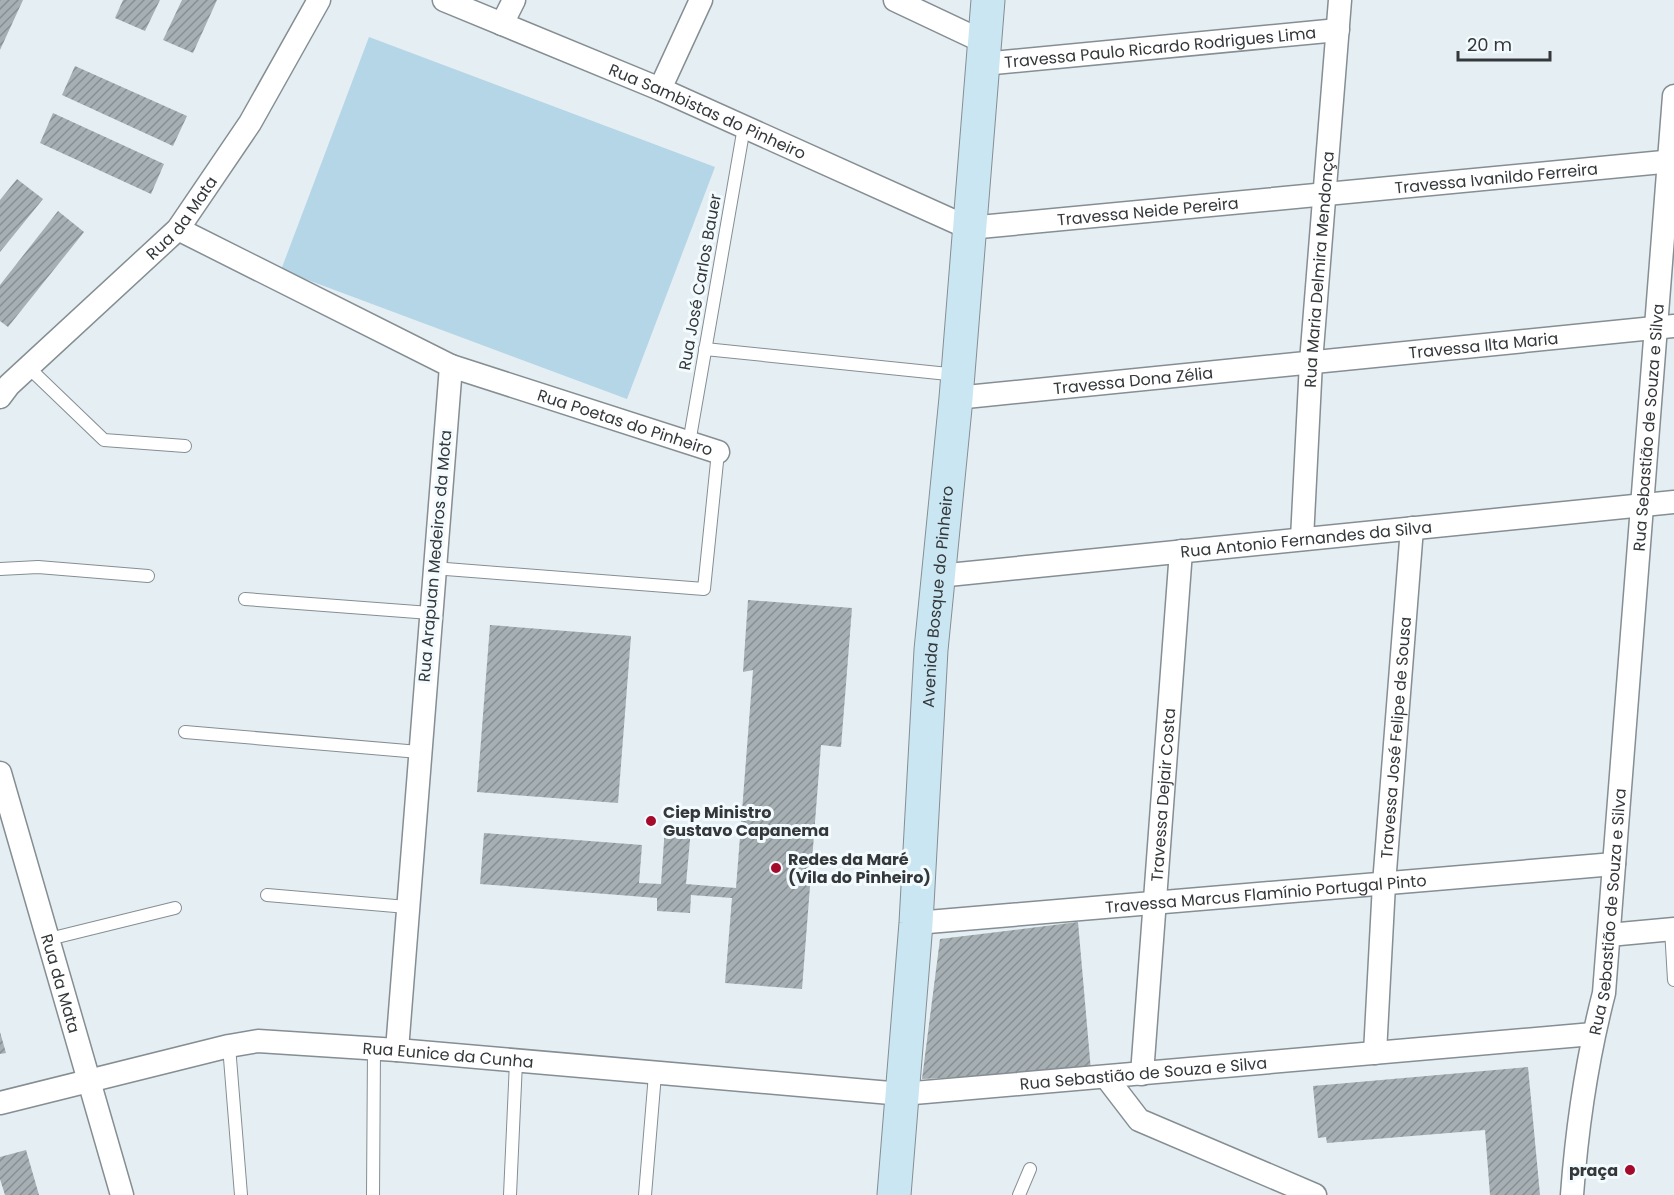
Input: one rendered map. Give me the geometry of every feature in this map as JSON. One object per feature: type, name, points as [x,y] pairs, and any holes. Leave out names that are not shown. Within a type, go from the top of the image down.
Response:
[{"type":"street","name":"Rua da Mata","points":[[0,397],[28,367],[178,229],[250,123],[319,0]]},
{"type":"street","name":"Rua Sambistas do Pinheiro","points":[[444,0],[660,89],[969,228]]},
{"type":"street","points":[[502,24],[514,0]]},
{"type":"street","points":[[660,89],[701,0]]},
{"type":"street","points":[[895,0],[983,53]]},
{"type":"street","name":"Avenida Bosque do Pinheiro","points":[[894,1195],[916,923],[930,662],[957,386],[988,0]]},
{"type":"street","name":"Rua Maria Delmira Mendonça","points":[[1302,539],[1311,362],[1340,0]]},
{"type":"street","name":"Travessa Paulo Ricardo Rodrigues Lima","points":[[983,53],[1338,30]]},
{"type":"street","name":"Rua Sebastião de Souza e Silva","points":[[902,1094],[1593,1034],[1604,993],[1642,505],[1665,326],[1674,96]]},
{"type":"street","name":"Travessa Ivanildo Ferreira","points":[[1326,194],[1671,161]]},
{"type":"street","name":"Travessa Neide Pereira","points":[[969,228],[1326,194]]},
{"type":"street","points":[[178,229],[451,366]]},
{"type":"street","name":"Travessa Ilta Maria","points":[[1311,362],[1665,326]]},
{"type":"street","name":"Travessa Dona Zélia","points":[[957,386],[1311,362]]},
{"type":"street","name":"Rua Poetas do Pinheiro","points":[[451,366],[718,453]]},
{"type":"street","name":"Rua Arapuan Medeiros da Mota","points":[[386,1050],[407,907],[451,366]]},
{"type":"street","name":"Rua Antonio Fernandes da Silva","points":[[938,576],[1674,502]]},
{"type":"street","name":"Travessa José Felipe de Sousa","points":[[1375,1053],[1384,884],[1412,528]]},
{"type":"street","name":"Travessa Dejair Costa","points":[[1142,1074],[1181,551]]},
{"type":"street","name":"Rua da Mata","points":[[0,772],[122,1195]]},
{"type":"street","name":"Travessa Marcus Flamínio Portugal Pinto","points":[[916,923],[1614,864]]},
{"type":"street","points":[[1609,935],[1672,929]]},
{"type":"street","points":[[1572,1195],[1577,1134],[1593,1034]]},
{"type":"street","name":"Rua Eunice da Cunha","points":[[0,1103],[90,1079],[258,1041],[902,1094]]},
{"type":"street","points":[[1106,1077],[1139,1120],[1315,1195]]},
{"type":"lane","name":"Rua José Carlos Bauer","points":[[689,443],[744,127]]},
{"type":"lane","points":[[705,349],[957,386]]},
{"type":"lane","points":[[28,367],[104,440],[185,446]]},
{"type":"lane","name":"Rua Poetas do Pinheiro","points":[[433,568],[704,589],[718,453]]},
{"type":"lane","points":[[0,569],[38,567],[148,576]]},
{"type":"lane","points":[[245,599],[430,613]]},
{"type":"lane","points":[[185,732],[419,753]]},
{"type":"lane","points":[[267,895],[407,907]]},
{"type":"lane","points":[[49,939],[175,908]]},
{"type":"lane","points":[[1672,929],[1674,980]]},
{"type":"lane","points":[[229,1046],[241,1195]]},
{"type":"lane","points":[[373,1195],[386,1050]]},
{"type":"lane","points":[[510,1195],[516,1062]]},
{"type":"lane","points":[[645,1195],[655,1074]]},
{"type":"lane","points":[[1019,1195],[1030,1169]]},
{"type":"shaded area","points":[[369,37],[715,167],[627,399],[281,270]]},
{"type":"building","points":[[0,0],[23,0],[0,50]]},
{"type":"building","points":[[123,0],[160,0],[145,31],[115,18]]},
{"type":"building","points":[[182,0],[217,0],[193,53],[163,40]]},
{"type":"building","points":[[75,66],[187,116],[173,146],[62,95]]},
{"type":"building","points":[[53,113],[164,164],[151,194],[40,143]]},
{"type":"building","points":[[17,179],[43,199],[0,252],[0,200]]},
{"type":"building","points":[[58,211],[84,232],[8,327],[0,321],[0,285]]},
{"type":"building","points":[[748,600],[852,608],[841,747],[821,745],[802,989],[725,983],[732,898],[691,895],[690,913],[657,911],[657,898],[480,884],[484,833],[642,845],[639,883],[661,884],[665,827],[691,829],[686,884],[736,888],[753,670],[743,672]]},
{"type":"building","points":[[490,625],[631,636],[618,803],[477,792]]},
{"type":"building","points":[[1078,922],[1091,1071],[922,1079],[940,939]]},
{"type":"building","points":[[0,1032],[6,1053],[0,1054]]},
{"type":"building","points":[[1528,1067],[1540,1195],[1490,1195],[1485,1130],[1327,1143],[1326,1137],[1318,1138],[1313,1086]]},
{"type":"building","points":[[26,1150],[39,1195],[5,1195],[0,1179],[0,1157]]},
{"type":"place","name":"Ciep Ministro Gustavo Capanema","points":[[651,821]]},
{"type":"place","name":"Redes da Maré (Vila do Pinheiro)","points":[[776,868]]},
{"type":"place","name":"praça","points":[[1630,1170]]}]
